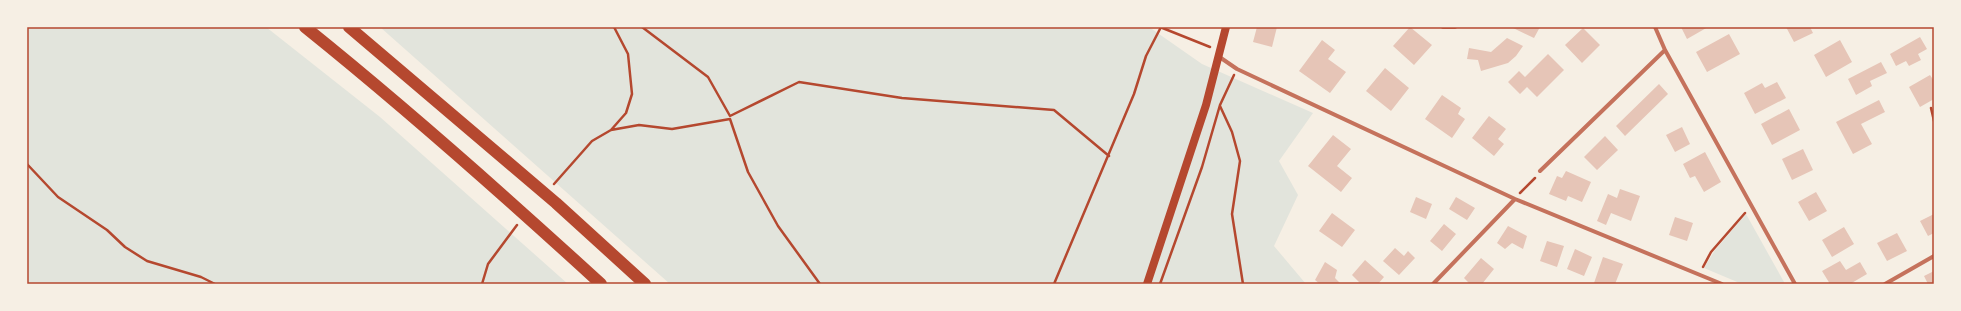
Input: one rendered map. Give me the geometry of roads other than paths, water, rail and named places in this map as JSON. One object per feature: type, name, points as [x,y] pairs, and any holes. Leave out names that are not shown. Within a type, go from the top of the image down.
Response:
[{"type":"highway","points":[[306,27],[536,224],[602,284]]},
{"type":"highway","points":[[348,27],[556,203],[645,284]]},
{"type":"main road","points":[[1147,284],[1206,105],[1226,27]]},
{"type":"street","points":[[1443,27],[1454,27]]},
{"type":"street","points":[[1655,27],[1665,50],[1795,284]]},
{"type":"street","points":[[1540,172],[1665,50]]},
{"type":"street","points":[[1218,56],[1237,68],[1515,199],[1722,284]]},
{"type":"street","points":[[1432,284],[1515,199]]},
{"type":"street","points":[[1885,284],[1934,256]]}]
